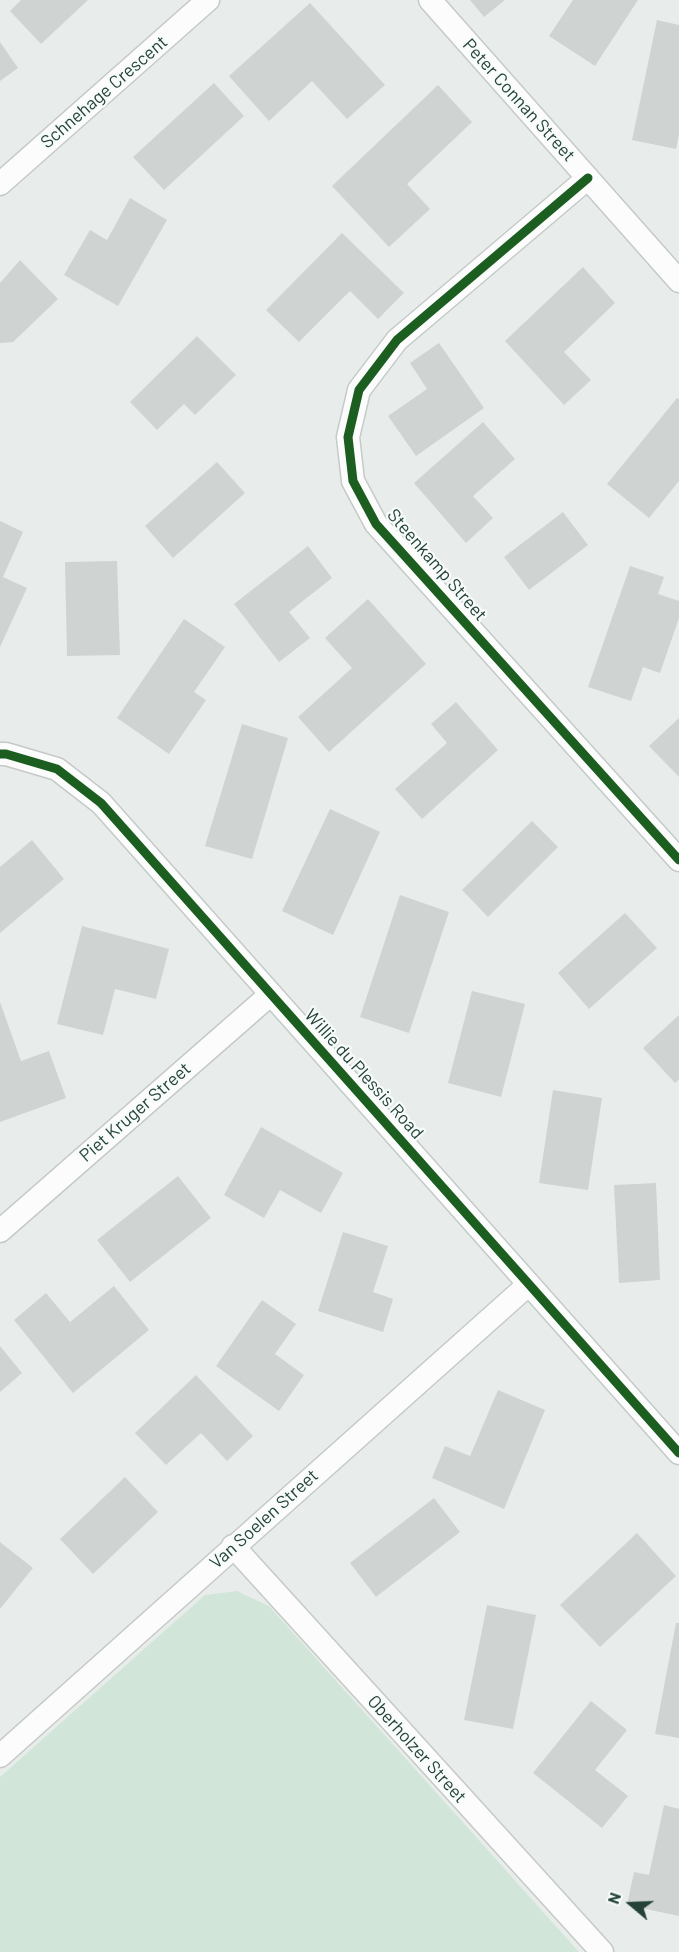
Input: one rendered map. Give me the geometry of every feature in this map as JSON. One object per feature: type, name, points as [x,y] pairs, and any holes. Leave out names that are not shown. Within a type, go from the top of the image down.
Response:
[{"type":"street","name":"Schnehage Crescent","points":[[0,184],[208,0]]},
{"type":"street","name":"Peter Connan Street","points":[[430,0],[679,280]]},
{"type":"street","name":"Steenkamp Street","points":[[588,178],[397,340],[359,390],[348,437],[353,481],[376,524],[679,860]]},
{"type":"street","name":"Willie du Plessis Road","points":[[0,754],[57,769],[101,803],[679,1453]]},
{"type":"street","name":"Piet Kruger Street","points":[[0,1231],[271,994]]},
{"type":"street","name":"Van Soelen Street","points":[[0,1756],[529,1284]]},
{"type":"street","name":"Oberholzer Street","points":[[233,1546],[602,1952]]},
{"type":"green space","points":[[237,1591],[269,1606],[579,1952],[0,1952],[0,1777],[205,1595]]},
{"type":"building","points":[[21,0],[88,0],[41,44],[10,11]]},
{"type":"building","points":[[470,0],[505,0],[484,17]]},
{"type":"building","points":[[573,0],[638,0],[595,66],[549,36]]},
{"type":"building","points":[[310,3],[385,85],[347,119],[312,81],[269,121],[229,76]]},
{"type":"building","points":[[657,20],[679,25],[679,134],[676,149],[632,140]]},
{"type":"building","points":[[0,42],[18,68],[0,81]]},
{"type":"building","points":[[214,83],[244,116],[164,190],[133,157]]},
{"type":"building","points":[[438,85],[472,122],[407,184],[430,209],[389,247],[332,186]]},
{"type":"building","points":[[130,198],[167,220],[118,306],[64,275],[90,230],[107,240]]},
{"type":"building","points":[[342,233],[404,293],[378,319],[350,291],[299,342],[266,310]]},
{"type":"building","points":[[20,260],[58,299],[13,342],[0,343],[0,283]]},
{"type":"building","points":[[583,267],[615,303],[564,352],[591,380],[564,405],[505,341]]},
{"type":"building","points":[[197,336],[236,375],[195,415],[184,404],[157,430],[130,402]]},
{"type":"building","points":[[439,343],[484,408],[416,456],[388,416],[427,389],[410,363]]},
{"type":"building","points":[[677,398],[679,399],[679,481],[649,518],[607,484]]},
{"type":"building","points":[[483,422],[515,459],[473,496],[493,518],[466,543],[414,483]]},
{"type":"building","points":[[217,462],[245,493],[173,558],[145,526]]},
{"type":"building","points":[[563,512],[588,545],[529,590],[504,557]]},
{"type":"building","points":[[0,521],[23,532],[3,577],[27,588],[0,647]]},
{"type":"building","points":[[308,546],[332,578],[289,612],[310,638],[279,662],[234,604]]},
{"type":"building","points":[[117,561],[120,655],[67,656],[65,562]]},
{"type":"building","points":[[630,566],[664,577],[658,594],[679,601],[679,618],[660,673],[643,667],[631,701],[588,687]]},
{"type":"building","points":[[368,599],[426,664],[329,752],[298,717],[352,668],[325,638]]},
{"type":"building","points":[[184,619],[225,647],[194,692],[206,700],[169,754],[117,718]]},
{"type":"building","points":[[456,702],[498,750],[422,819],[395,789],[447,743],[431,724]]},
{"type":"building","points":[[679,718],[679,777],[649,746]]},
{"type":"building","points":[[242,724],[288,738],[252,859],[205,846]]},
{"type":"building","points":[[330,809],[380,832],[333,935],[282,911]]},
{"type":"building","points":[[532,821],[558,847],[488,917],[462,890]]},
{"type":"building","points":[[32,840],[64,879],[0,933],[0,867]]},
{"type":"building","points":[[400,895],[449,912],[409,1033],[360,1017]]},
{"type":"building","points":[[625,913],[657,948],[589,1009],[558,973]]},
{"type":"building","points":[[82,926],[169,949],[156,999],[115,989],[103,1035],[57,1024]]},
{"type":"building","points":[[472,991],[525,1004],[501,1097],[448,1083]]},
{"type":"building","points":[[0,1002],[21,1061],[49,1051],[66,1098],[0,1122]]},
{"type":"building","points":[[679,1015],[679,1079],[675,1083],[643,1048]]},
{"type":"building","points":[[553,1090],[602,1098],[588,1190],[539,1183]]},
{"type":"building","points":[[261,1127],[343,1173],[321,1213],[280,1190],[264,1218],[224,1195]]},
{"type":"building","points":[[178,1176],[211,1218],[130,1282],[97,1240]]},
{"type":"building","points":[[656,1183],[660,1280],[619,1283],[614,1185]]},
{"type":"building","points":[[343,1232],[388,1246],[373,1292],[393,1299],[383,1332],[318,1311]]},
{"type":"building","points":[[114,1286],[149,1330],[73,1393],[14,1320],[46,1293],[70,1322]]},
{"type":"building","points":[[262,1300],[296,1324],[275,1354],[304,1375],[279,1411],[216,1366]]},
{"type":"building","points":[[0,1346],[22,1373],[0,1392]]},
{"type":"building","points":[[196,1375],[253,1436],[227,1461],[201,1433],[166,1465],[135,1433]]},
{"type":"building","points":[[498,1390],[545,1410],[504,1509],[432,1478],[445,1446],[470,1456]]},
{"type":"building","points":[[125,1477],[158,1512],[93,1574],[60,1539]]},
{"type":"building","points":[[434,1498],[460,1532],[376,1597],[350,1563]]},
{"type":"building","points":[[637,1533],[676,1576],[600,1647],[560,1605]]},
{"type":"building","points":[[0,1542],[33,1568],[0,1609]]},
{"type":"building","points":[[487,1605],[536,1615],[513,1729],[464,1720]]},
{"type":"building","points":[[676,1623],[679,1623],[679,1738],[655,1734]]},
{"type":"building","points":[[591,1701],[627,1730],[595,1770],[628,1796],[602,1828],[533,1773]]},
{"type":"building","points":[[664,1805],[679,1809],[679,1916],[627,1905],[634,1872],[649,1875]]},
{"type":"cycle path","points":[[588,178],[397,340],[359,390],[348,437],[353,481],[376,524],[679,860]]},
{"type":"cycle path","points":[[0,754],[57,769],[101,803],[679,1453]]}]
